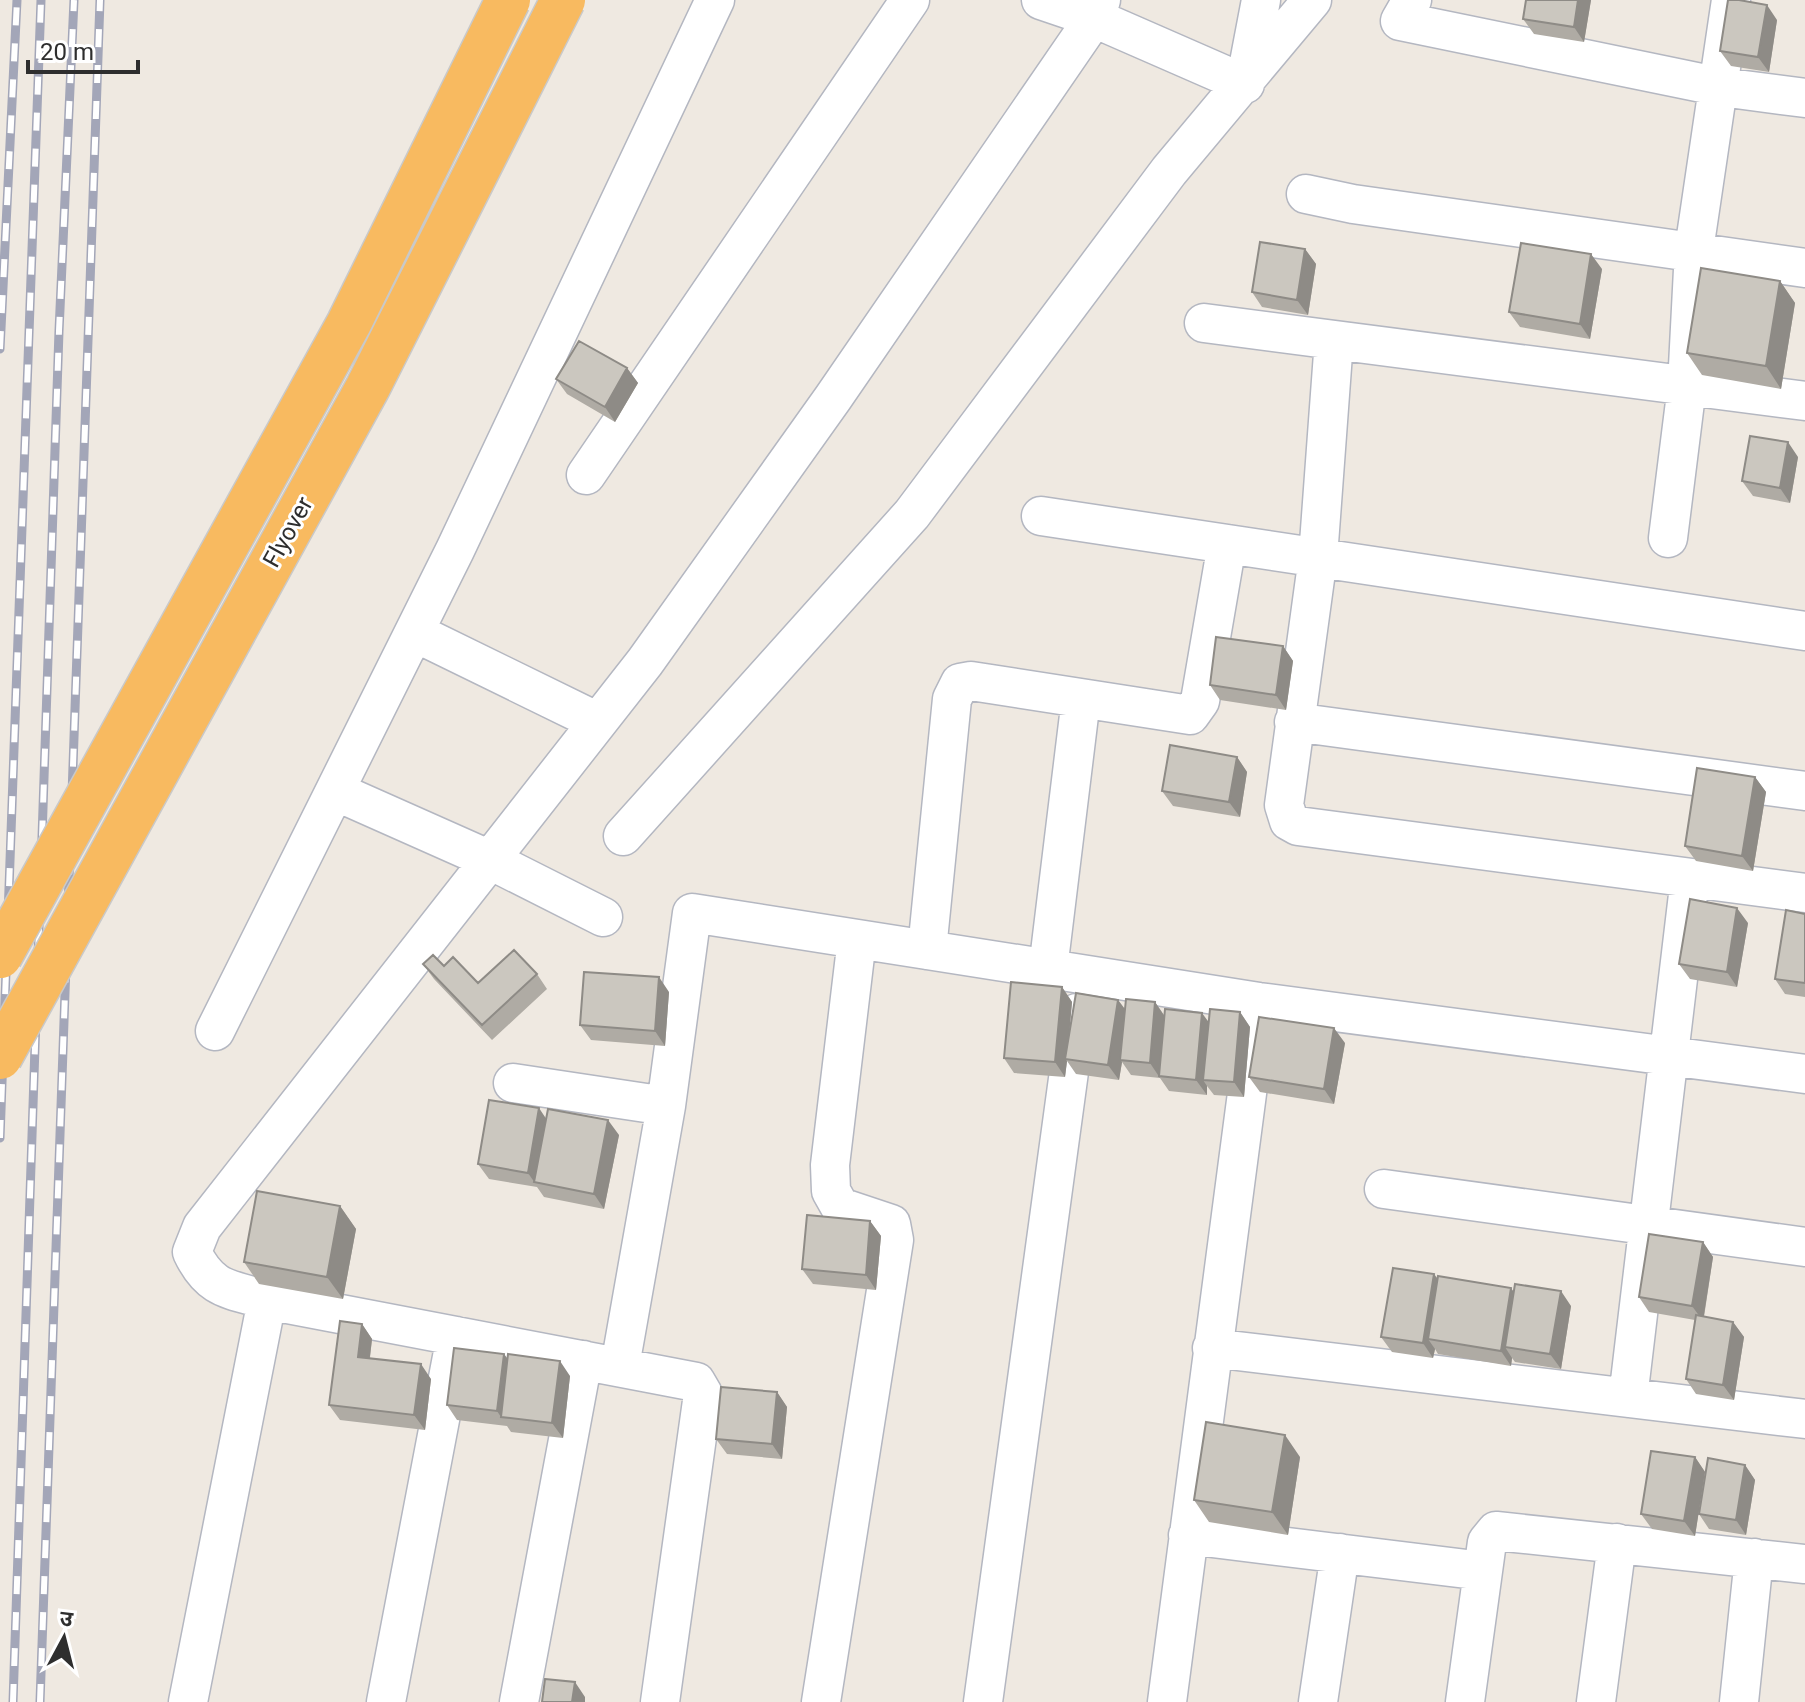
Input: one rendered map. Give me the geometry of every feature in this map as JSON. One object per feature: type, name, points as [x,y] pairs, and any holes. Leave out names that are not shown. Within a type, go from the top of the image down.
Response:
[{"type":"highway","name":"Flyover","points":[[0,956],[349,323],[508,0]]},
{"type":"highway","name":"Flyover","points":[[0,1057],[368,387],[563,0]]},
{"type":"street","points":[[215,1031],[414,632],[715,0]]},
{"type":"street","points":[[586,475],[910,0]]},
{"type":"street","points":[[1041,0],[1098,9],[1245,84]]},
{"type":"street","points":[[1245,84],[1261,0]]},
{"type":"street","points":[[623,836],[912,514],[1169,171],[1245,84],[1312,0]]},
{"type":"street","points":[[1412,0],[1400,21],[1721,87],[1805,98]]},
{"type":"street","points":[[1668,538],[1687,386],[1694,250],[1721,87],[1731,0]]},
{"type":"street","points":[[660,1702],[703,1394],[696,1382],[267,1300],[215,1285],[202,1273],[192,1252],[202,1227],[329,1069],[404,965],[645,662],[833,398],[1098,9]]},
{"type":"street","points":[[1306,194],[1353,204],[1805,268]]},
{"type":"street","points":[[1204,323],[1805,401]]},
{"type":"street","points":[[1334,340],[1318,557],[1284,805],[1289,821],[1298,826],[1805,893]]},
{"type":"street","points":[[1041,516],[1805,631]]},
{"type":"street","points":[[927,950],[954,692],[960,683],[971,681],[1180,716],[1197,710],[1227,544]]},
{"type":"street","points":[[414,632],[598,722]]},
{"type":"street","points":[[983,1702],[1065,972],[1081,699]]},
{"type":"street","points":[[1294,722],[1805,791]]},
{"type":"street","points":[[335,791],[488,859],[603,917]]},
{"type":"street","points":[[1628,1398],[1690,878]]},
{"type":"street","points":[[620,1366],[666,1106],[692,913],[1259,1002],[1805,1074]]},
{"type":"street","points":[[821,1702],[894,1240],[891,1224],[840,1207],[831,1191],[830,1165],[857,939]]},
{"type":"street","points":[[1167,1702],[1259,1002]]},
{"type":"street","points":[[513,1083],[666,1106]]},
{"type":"street","points":[[1384,1189],[1805,1247]]},
{"type":"street","points":[[188,1702],[267,1300]]},
{"type":"street","points":[[386,1702],[456,1336]]},
{"type":"street","points":[[1212,1348],[1805,1419]]},
{"type":"street","points":[[519,1702],[583,1360]]},
{"type":"street","points":[[1465,1702],[1487,1542],[1496,1531],[1805,1564]]},
{"type":"street","points":[[1188,1535],[1483,1571]]},
{"type":"street","points":[[1596,1702],[1617,1543]]},
{"type":"street","points":[[1318,1702],[1340,1553]]},
{"type":"street","points":[[1739,1702],[1754,1558]]},
{"type":"building","points":[[1526,0],[1578,0],[1574,27],[1523,19]]},
{"type":"building","points":[[1728,0],[1767,5],[1758,57],[1720,51]]},
{"type":"building","points":[[1260,242],[1305,249],[1297,300],[1252,292]]},
{"type":"building","points":[[1521,243],[1591,254],[1580,324],[1509,312]]},
{"type":"building","points":[[1701,268],[1780,281],[1766,366],[1687,353]]},
{"type":"building","points":[[579,341],[627,368],[605,407],[556,379]]},
{"type":"building","points":[[1750,436],[1788,442],[1780,488],[1742,481]]},
{"type":"building","points":[[1216,637],[1283,646],[1276,695],[1210,685]]},
{"type":"building","points":[[1170,745],[1237,757],[1229,802],[1162,791]]},
{"type":"building","points":[[1697,768],[1755,777],[1742,856],[1685,846]]},
{"type":"building","points":[[1690,899],[1737,908],[1727,972],[1679,964]]},
{"type":"building","points":[[1786,910],[1805,914],[1805,983],[1775,979]]},
{"type":"building","points":[[514,950],[537,974],[482,1025],[423,964],[433,955],[444,966],[453,957],[478,983]]},
{"type":"building","points":[[584,972],[659,977],[655,1031],[580,1025]]},
{"type":"building","points":[[1011,982],[1062,987],[1055,1062],[1004,1058]]},
{"type":"building","points":[[1076,993],[1118,1000],[1108,1065],[1065,1059]]},
{"type":"building","points":[[1126,999],[1155,1002],[1150,1063],[1120,1060]]},
{"type":"building","points":[[1165,1009],[1202,1013],[1196,1080],[1159,1076]]},
{"type":"building","points":[[1210,1009],[1240,1012],[1234,1082],[1203,1080]]},
{"type":"building","points":[[1259,1017],[1334,1028],[1324,1089],[1249,1077]]},
{"type":"building","points":[[489,1100],[539,1108],[528,1173],[478,1164]]},
{"type":"building","points":[[548,1109],[608,1120],[594,1194],[534,1182]]},
{"type":"building","points":[[257,1191],[340,1206],[327,1277],[244,1262]]},
{"type":"building","points":[[807,1215],[870,1221],[866,1275],[802,1269]]},
{"type":"building","points":[[1649,1234],[1703,1242],[1692,1306],[1639,1297]]},
{"type":"building","points":[[1393,1268],[1434,1274],[1423,1343],[1381,1337]]},
{"type":"building","points":[[1438,1276],[1511,1288],[1501,1351],[1428,1339]]},
{"type":"building","points":[[1515,1284],[1561,1291],[1550,1354],[1505,1347]]},
{"type":"building","points":[[1696,1315],[1733,1322],[1723,1385],[1686,1379]]},
{"type":"building","points":[[340,1321],[362,1324],[358,1357],[421,1364],[414,1415],[329,1405]]},
{"type":"building","points":[[454,1348],[504,1354],[497,1411],[447,1405]]},
{"type":"building","points":[[508,1354],[560,1361],[552,1423],[501,1417]]},
{"type":"building","points":[[721,1387],[777,1392],[772,1444],[716,1439]]},
{"type":"building","points":[[1206,1422],[1285,1435],[1272,1512],[1194,1500]]},
{"type":"building","points":[[1651,1451],[1695,1457],[1684,1521],[1641,1514]]},
{"type":"building","points":[[1708,1458],[1745,1465],[1736,1520],[1699,1514]]},
{"type":"building","points":[[545,1679],[575,1682],[572,1702],[542,1702]]},
{"type":"railway","points":[[0,349],[17,0]]},
{"type":"railway","points":[[0,1138],[41,0]]},
{"type":"railway","points":[[13,1702],[59,331],[74,0]]},
{"type":"railway","points":[[40,1702],[100,0]]}]
